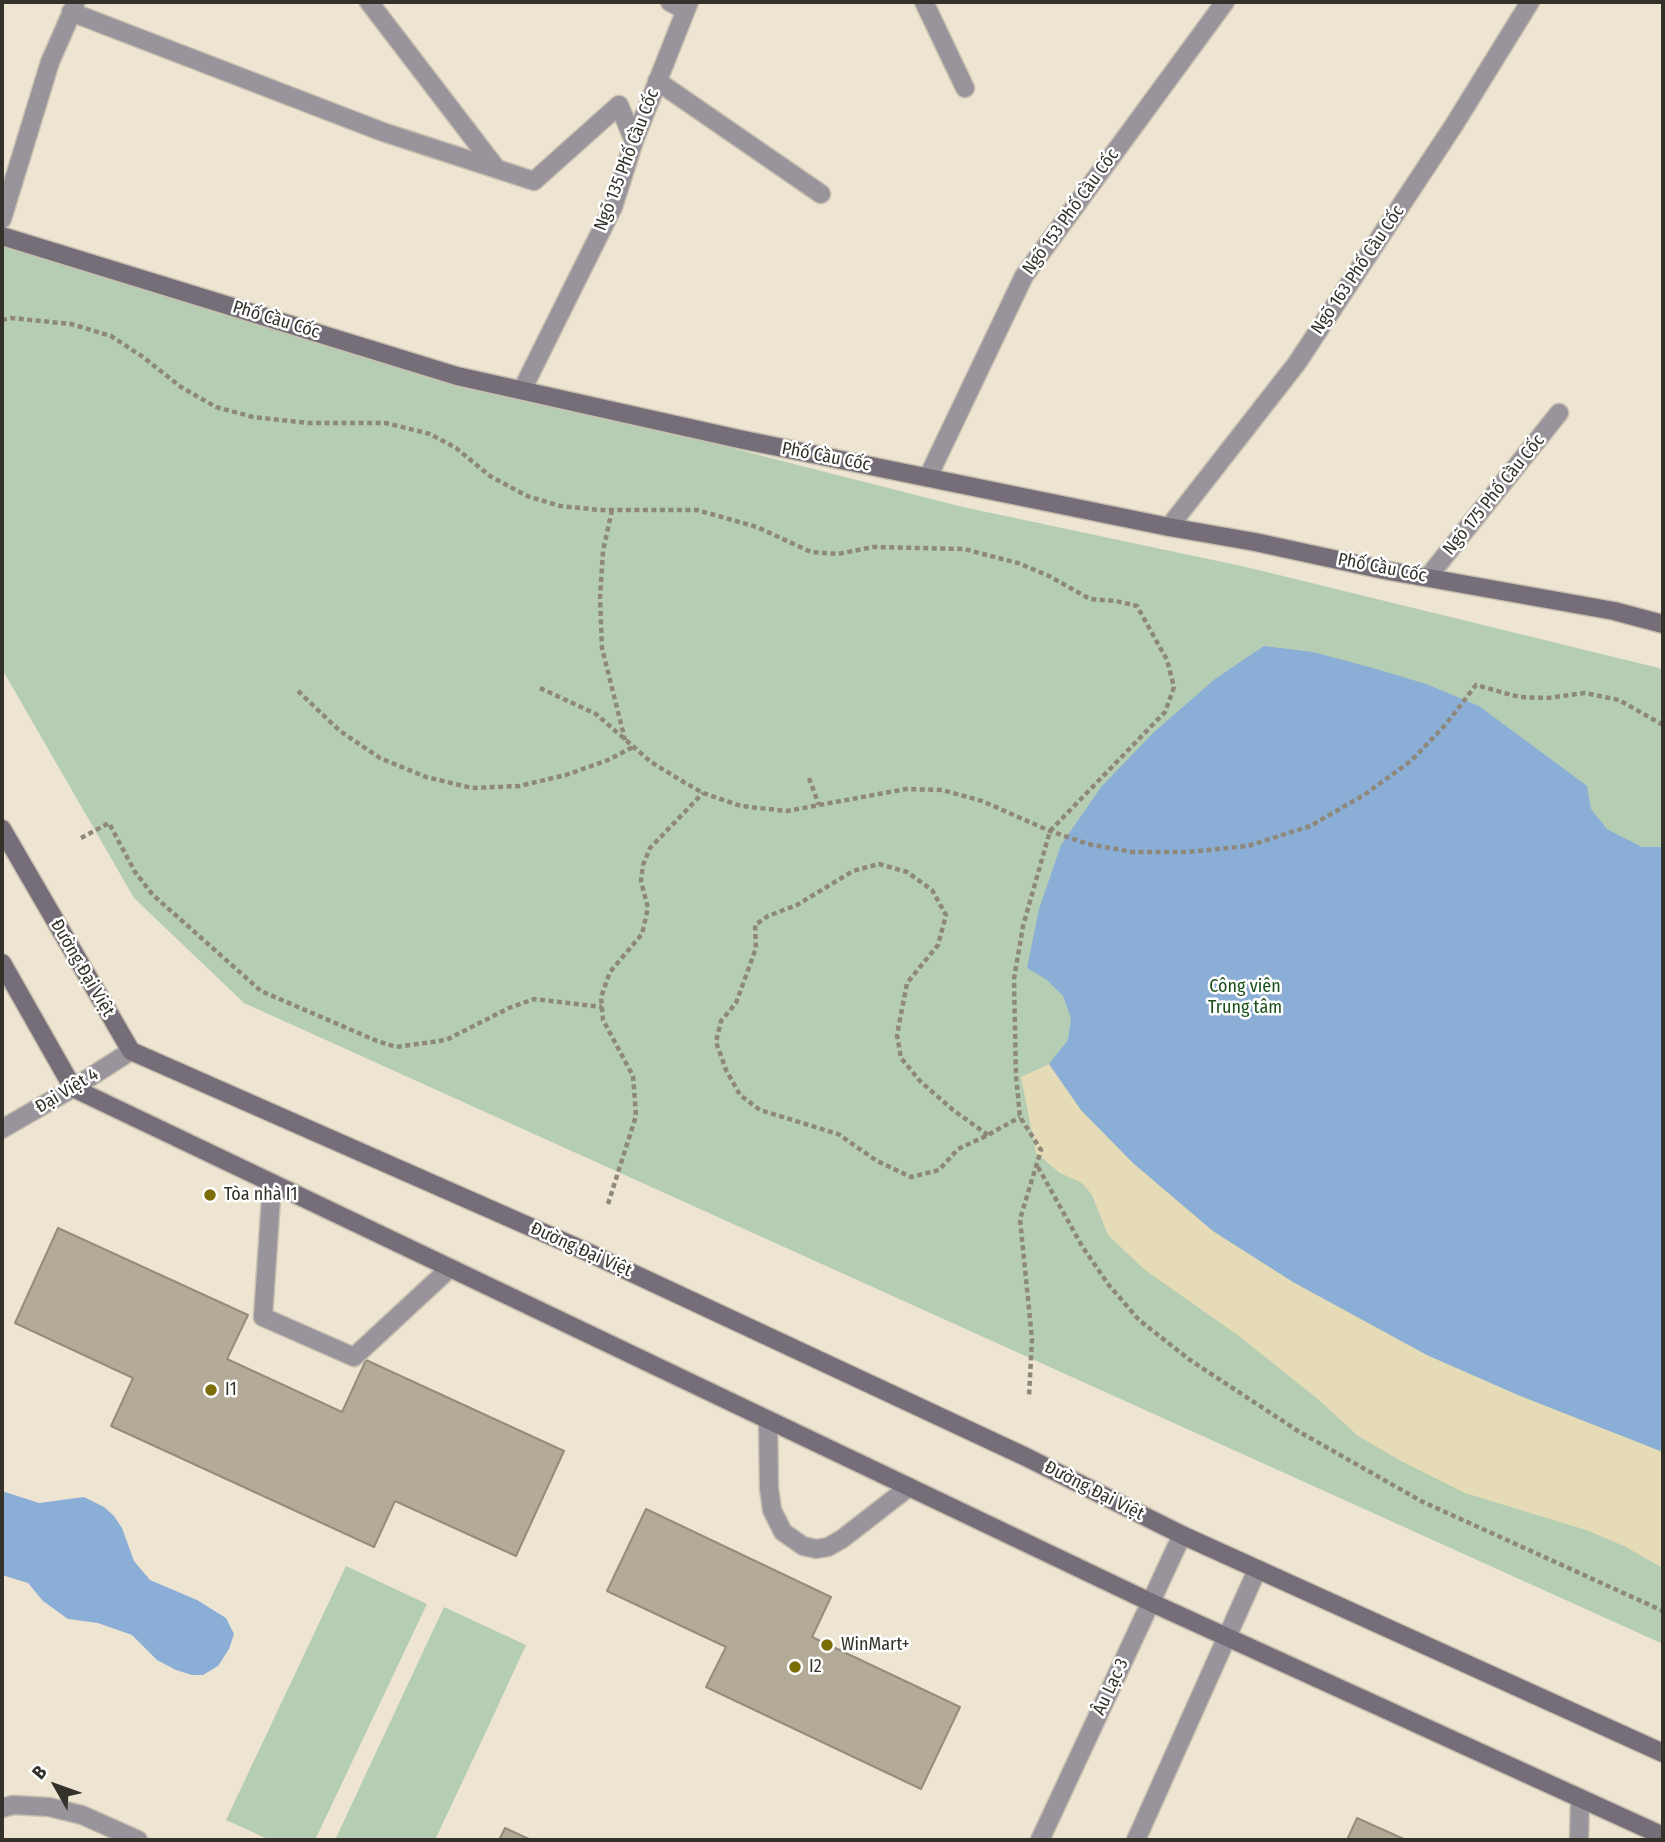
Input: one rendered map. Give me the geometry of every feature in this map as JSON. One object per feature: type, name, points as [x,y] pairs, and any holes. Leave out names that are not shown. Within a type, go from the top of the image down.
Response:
[{"type":"street","points":[[369,2],[496,168]]},
{"type":"street","points":[[924,2],[965,88]]},
{"type":"street","name":"Ngõ 153 Phố Cầu Cốc","points":[[928,477],[1024,276],[1225,2]]},
{"type":"street","name":"Ngõ 163 Phố Cầu Cốc","points":[[1169,527],[1297,363],[1454,125],[1530,2]]},
{"type":"street","name":"Ngõ 135 Phố Cầu Cốc","points":[[522,390],[613,207],[681,4]]},
{"type":"street","points":[[2,219],[50,62],[74,7],[383,132],[534,181],[619,105],[634,141]]},
{"type":"street","points":[[657,81],[821,194]]},
{"type":"street","name":"Phố Cầu Cốc","points":[[2,236],[444,372],[739,439],[1384,570],[1614,611],[1663,624]]},
{"type":"street","name":"Ngõ 175 Phố Cầu Cốc","points":[[1428,577],[1559,413]]},
{"type":"street","name":"Đường Đại Việt","points":[[2,829],[131,1051],[585,1251],[1015,1451],[1257,1570],[1663,1753]]},
{"type":"street","points":[[2,962],[73,1088],[1150,1602],[1663,1836]]},
{"type":"street","name":"Đại Việt 4","points":[[2,1129],[131,1051]]},
{"type":"street","points":[[271,1183],[263,1317],[355,1357],[450,1268]]},
{"type":"street","points":[[768,1420],[772,1510],[783,1532],[803,1546],[816,1549],[842,1539],[909,1487]]},
{"type":"street","name":"Âu Lạc 3","points":[[1040,1840],[1182,1535]]},
{"type":"street","points":[[1136,1840],[1257,1570]]},
{"type":"street","points":[[1579,1840],[1580,1798]]},
{"type":"street","points":[[2,1808],[13,1805],[49,1807],[82,1815],[138,1840]]},
{"type":"path","points":[[2,320],[11,318],[71,324],[111,336],[181,387],[216,407],[253,417],[308,423],[386,422],[430,433],[456,448],[490,476],[527,495],[560,506],[612,510],[697,510],[757,527],[811,552],[838,554],[873,547],[964,549],[1018,563],[1049,576],[1090,599],[1137,606],[1167,660],[1174,687],[1165,712],[1050,831],[1023,926],[1014,979],[1016,1076],[1020,1117],[1041,1150],[1020,1219],[1032,1339],[1029,1397]]},
{"type":"path","points":[[612,510],[603,551],[600,598],[602,648],[625,740]]},
{"type":"path","points":[[540,688],[596,714],[651,762],[703,793],[741,806],[787,811],[906,789],[942,790],[982,800],[1050,831],[1088,844],[1133,852],[1188,852],[1248,846],[1310,826],[1364,795],[1411,761],[1447,723],[1476,685],[1519,697],[1547,698],[1585,693],[1597,695],[1619,700],[1663,725]]},
{"type":"path","points":[[298,691],[340,731],[380,758],[426,777],[472,788],[519,786],[566,775],[608,760],[633,747]]},
{"type":"path","points":[[809,778],[819,805]]},
{"type":"path","points":[[608,1204],[636,1116],[633,1076],[603,1020],[601,997],[610,972],[642,934],[648,908],[641,881],[643,865],[650,848],[703,793]]},
{"type":"path","points":[[81,838],[109,823],[135,872],[153,895],[261,991],[377,1041],[396,1046],[446,1040],[534,999],[602,1007]]},
{"type":"path","points":[[988,1135],[928,1088],[901,1058],[897,1035],[907,983],[938,945],[946,915],[932,890],[907,872],[879,864],[853,871],[797,905],[768,916],[755,925],[756,948],[736,1003],[721,1021],[716,1042],[726,1070],[740,1095],[760,1110],[838,1134],[877,1161],[911,1177],[939,1170],[958,1149],[988,1135],[1020,1117]]},
{"type":"path","points":[[1038,1167],[1082,1246],[1108,1284],[1139,1320],[1190,1360],[1298,1431],[1422,1501],[1663,1611]]},
{"type":"green space","name":"Công viên Trung tâm","points":[[2,244],[688,437],[963,507],[1246,567],[1663,669],[1663,1644],[244,1003],[134,898],[2,669]]},
{"type":"green space","points":[[346,1566],[427,1604],[315,1840],[270,1840],[226,1820]]},
{"type":"green space","points":[[444,1607],[526,1645],[484,1736],[435,1840],[335,1840]]},
{"type":"sand","points":[[1049,1064],[1081,1110],[1133,1163],[1213,1231],[1293,1282],[1427,1355],[1518,1395],[1663,1452],[1663,1568],[1624,1546],[1586,1530],[1465,1493],[1401,1461],[1358,1436],[1319,1400],[1239,1336],[1145,1270],[1108,1235],[1092,1195],[1082,1183],[1060,1173],[1036,1153],[1021,1077]]},
{"type":"water","points":[[1264,646],[1313,652],[1373,668],[1426,684],[1479,706],[1587,786],[1591,809],[1607,829],[1642,847],[1663,847],[1663,1452],[1518,1395],[1427,1355],[1293,1282],[1213,1231],[1133,1163],[1081,1110],[1049,1064],[1068,1040],[1071,1018],[1063,996],[1047,980],[1027,968],[1039,909],[1061,845],[1101,787],[1154,732],[1215,679]]},
{"type":"water","points":[[2,1491],[39,1503],[84,1497],[104,1507],[122,1528],[134,1561],[150,1580],[197,1600],[226,1618],[234,1634],[229,1649],[218,1666],[203,1675],[176,1670],[157,1660],[132,1635],[98,1623],[68,1619],[43,1601],[28,1583],[2,1575]]},
{"type":"building","name":"I1","points":[[58,1228],[248,1315],[227,1359],[342,1412],[366,1360],[564,1451],[516,1556],[395,1501],[374,1547],[111,1426],[133,1378],[15,1323]]},
{"type":"building","name":"I2","points":[[646,1509],[831,1597],[812,1637],[960,1707],[921,1789],[706,1687],[726,1647],[607,1591]]},
{"type":"building","points":[[1357,1818],[1406,1840],[1347,1840]]},
{"type":"building","points":[[505,1828],[531,1840],[499,1840]]},
{"type":"place","name":"Tòa nhà I1","points":[[210,1195]]},
{"type":"place","name":"I1","points":[[211,1390]]},
{"type":"place","name":"WinMart+","points":[[827,1645]]},
{"type":"place","name":"I2","points":[[795,1667]]}]
